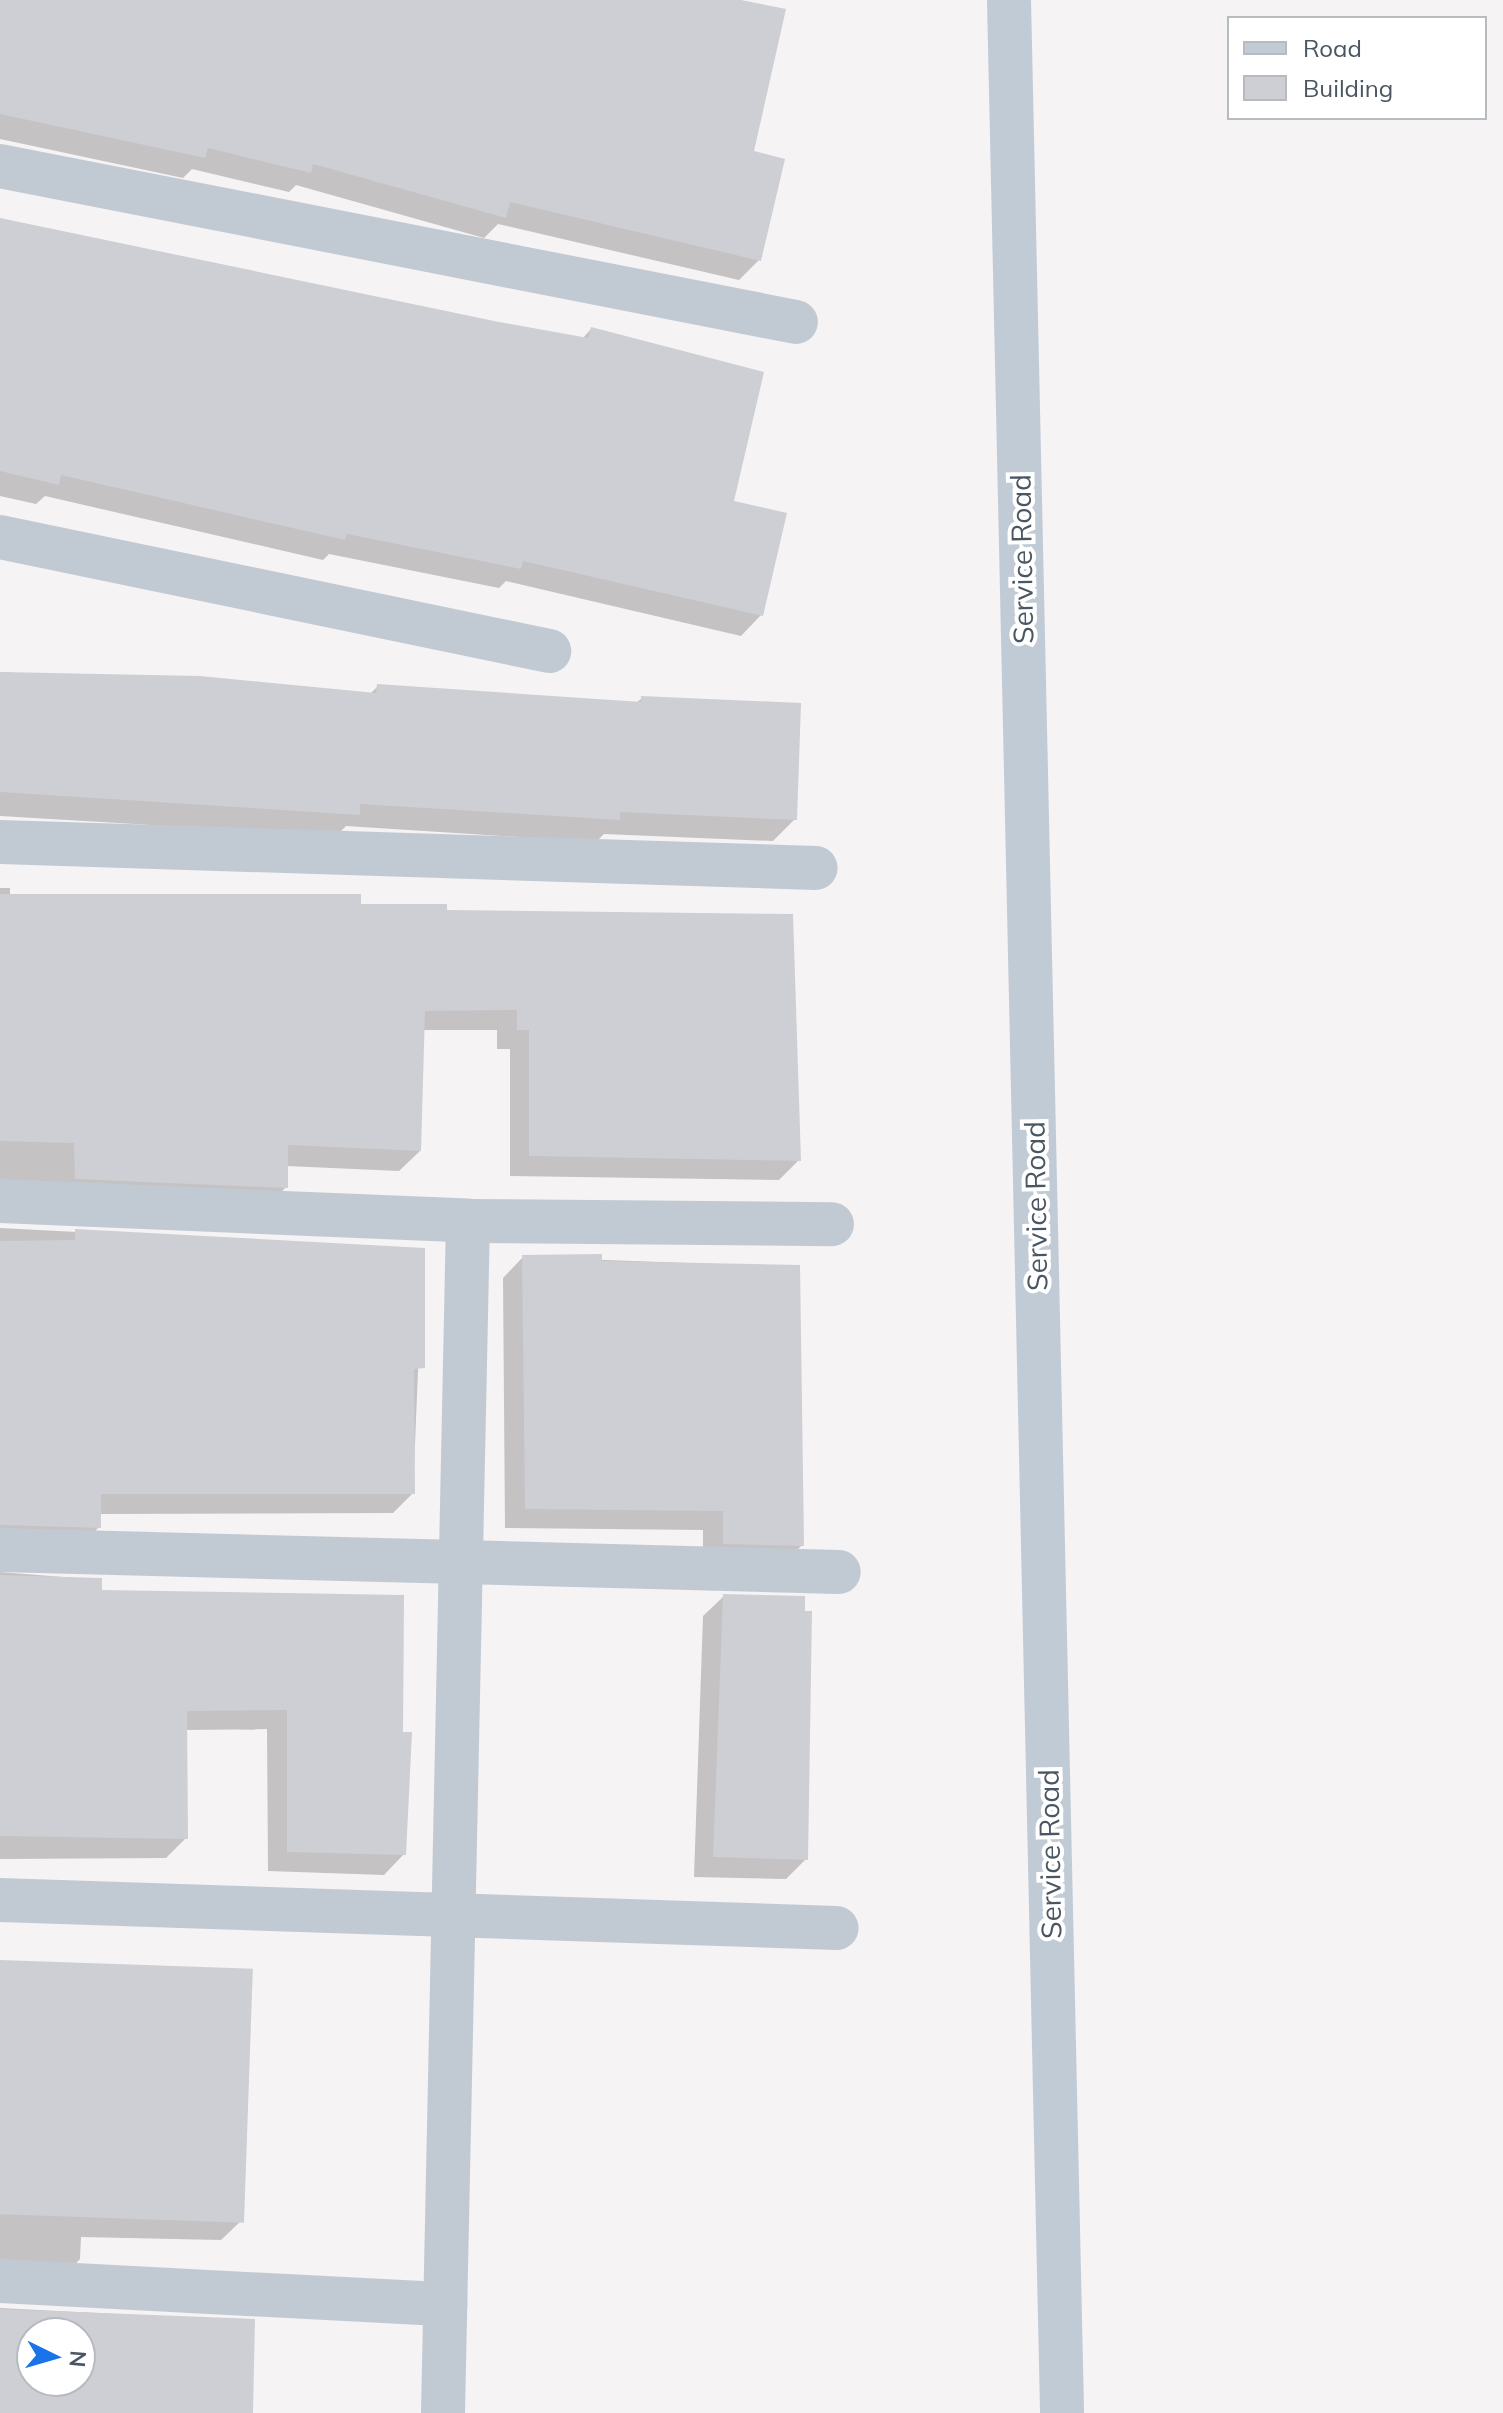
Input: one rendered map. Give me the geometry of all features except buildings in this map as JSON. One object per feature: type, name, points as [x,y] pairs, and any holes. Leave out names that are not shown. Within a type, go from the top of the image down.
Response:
[{"type":"main road","name":"Service Road","points":[[1009,0],[1062,2413]]},
{"type":"street","points":[[0,166],[796,322]]},
{"type":"street","points":[[0,537],[549,651]]},
{"type":"street","points":[[0,842],[816,868]]},
{"type":"street","points":[[0,1201],[468,1221],[832,1224]]},
{"type":"street","points":[[443,2413],[451,1917],[468,1221]]},
{"type":"street","points":[[0,1550],[839,1572]]},
{"type":"street","points":[[0,1900],[837,1928]]},
{"type":"street","points":[[0,2281],[445,2304]]}]
